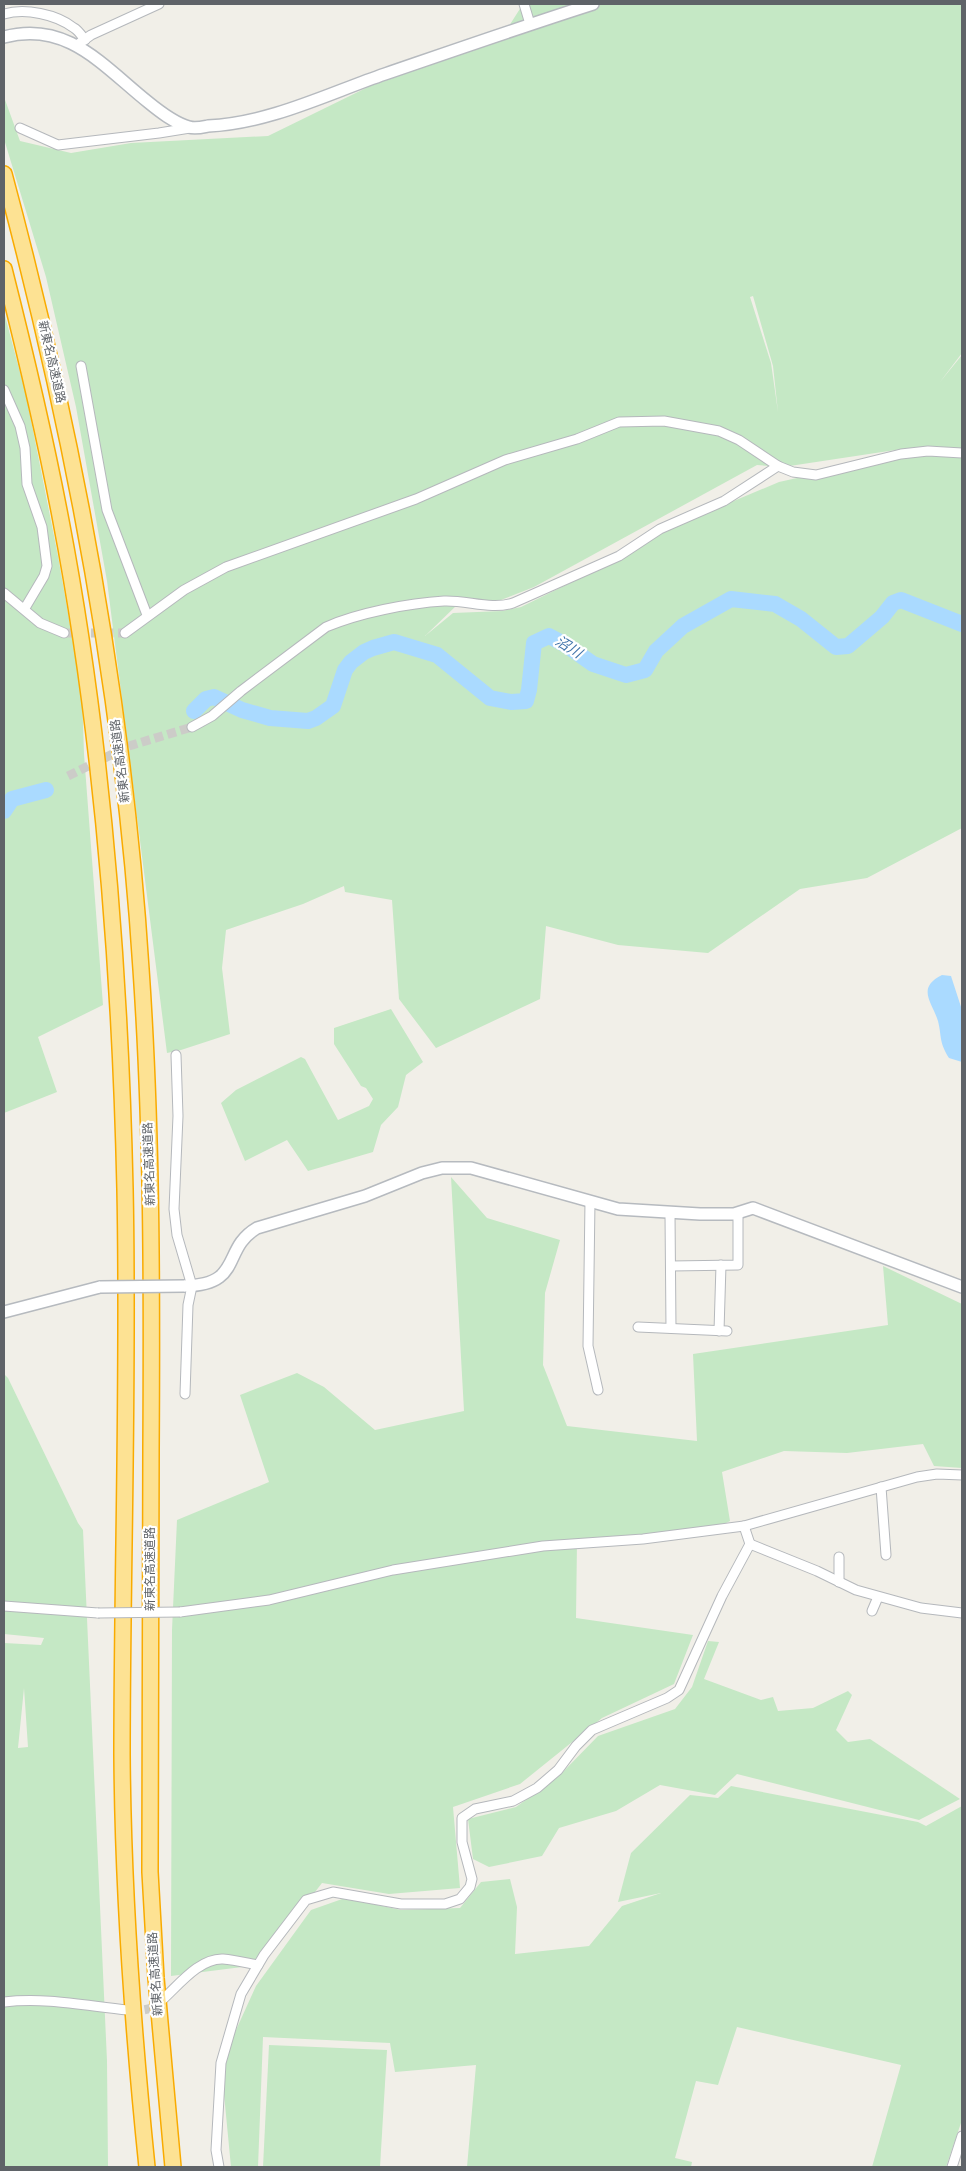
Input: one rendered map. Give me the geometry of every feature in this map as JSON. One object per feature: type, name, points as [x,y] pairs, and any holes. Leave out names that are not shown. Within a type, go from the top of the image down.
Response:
[{"type":"highway","name":"新東名高速道路","points":[[4,174],[51,361],[96,578],[125,795],[141,967],[147,1076],[152,1303],[150,1872],[156,1978],[173,2167]]},
{"type":"highway","name":"新東名高速道路","points":[[4,269],[44,437],[75,602],[104,829],[115,963],[121,1071],[126,1302],[123,1778],[131,1980],[147,2167]]},
{"type":"street","points":[[81,42],[91,34],[159,4]]},
{"type":"street","points":[[524,4],[530,24]]},
{"type":"street","points":[[20,128],[58,145],[218,126],[255,119],[307,104],[384,75],[593,4]]},
{"type":"street","points":[[4,14],[28,12],[53,18],[75,28],[81,42],[163,114],[190,128]]},
{"type":"street","points":[[4,36],[16,33],[44,33],[81,42]]},
{"type":"street","points":[[81,366],[107,510],[147,615]]},
{"type":"street","points":[[4,390],[20,426],[25,448],[26,484],[42,527],[47,566],[41,582],[25,608]]},
{"type":"street","points":[[125,633],[147,615],[184,590],[226,568],[416,499],[505,460],[577,439],[619,422],[664,421],[719,431],[738,440],[778,466],[792,472],[816,475],[902,454],[928,451],[962,453]]},
{"type":"street","points":[[192,727],[212,716],[241,691],[326,627],[338,622],[401,606],[444,602],[501,607],[513,603],[619,556],[660,529],[724,501],[778,466]]},
{"type":"street","points":[[4,593],[25,608],[40,623],[64,634]]},
{"type":"street","points":[[176,1055],[178,1116],[174,1209],[177,1235],[188,1286],[185,1394]]},
{"type":"street","points":[[4,1312],[100,1287],[188,1286],[213,1282],[228,1270],[246,1235],[257,1228],[365,1196],[422,1173],[442,1168],[471,1168],[618,1209],[670,1214],[738,1213],[754,1208],[962,1287]]},
{"type":"street","points":[[590,1201],[588,1346],[598,1390]]},
{"type":"street","points":[[671,1266],[738,1265],[738,1213]]},
{"type":"street","points":[[670,1214],[671,1328]]},
{"type":"street","points":[[638,1327],[723,1331],[722,1265]]},
{"type":"street","points":[[4,1606],[98,1613],[180,1612],[269,1600],[393,1570],[543,1546],[643,1539],[744,1526],[917,1477],[937,1474],[962,1475]]},
{"type":"street","points":[[881,1487],[886,1555]]},
{"type":"street","points":[[219,2167],[216,2150],[221,2063],[241,1994],[258,1964],[306,1900],[333,1892],[400,1904],[445,1904],[460,1899],[470,1887],[472,1879],[462,1842],[462,1818],[475,1809],[513,1801],[537,1788],[558,1770],[576,1746],[592,1730],[667,1698],[680,1690],[722,1596],[750,1544],[744,1526]]},
{"type":"street","points":[[750,1544],[856,1590],[921,1608],[962,1613]]},
{"type":"street","points":[[839,1557],[840,1582]]},
{"type":"street","points":[[872,1611],[878,1597]]},
{"type":"street","points":[[162,2000],[179,1983],[208,1961],[222,1959],[258,1964]]},
{"type":"street","points":[[4,2002],[23,2000],[48,2001],[128,2010]]},
{"type":"street","points":[[952,2167],[962,2136]]},
{"type":"green space","points":[[523,4],[962,4],[962,353],[940,382],[962,355],[962,828],[867,878],[800,889],[708,953],[618,945],[546,926],[540,999],[436,1048],[399,999],[392,900],[345,892],[344,886],[303,904],[226,930],[222,968],[230,1034],[167,1053],[107,581],[76,407],[46,277],[4,139],[4,97],[20,141],[71,153],[131,143],[268,136],[413,65],[509,26]],"holes":[[[753,296],[773,366],[778,412],[771,363],[750,297]],[[902,449],[901,455],[779,482],[667,529],[623,557],[521,607],[502,611],[453,613],[425,636],[458,604],[501,600],[534,587],[757,465],[783,467]]]},
{"type":"green space","points":[[4,312],[26,395],[58,556],[82,693],[84,754],[103,1005],[38,1037],[57,1092],[4,1113]]},
{"type":"green space","points":[[391,1009],[423,1062],[406,1075],[398,1107],[381,1125],[373,1152],[308,1171],[287,1140],[245,1161],[221,1103],[236,1090],[301,1057],[305,1059],[338,1120],[369,1106],[373,1099],[366,1088],[361,1086],[334,1044],[334,1028]]},
{"type":"green space","points":[[451,1177],[487,1218],[560,1240],[545,1293],[543,1365],[567,1426],[697,1441],[693,1354],[888,1325],[883,1266],[962,1304],[962,1468],[934,1466],[923,1444],[847,1453],[784,1451],[722,1472],[730,1521],[720,1526],[577,1542],[576,1618],[693,1635],[674,1684],[602,1718],[520,1784],[453,1807],[460,1888],[389,1894],[322,1883],[258,1965],[171,1976],[172,1630],[177,1520],[269,1482],[240,1395],[297,1373],[324,1387],[375,1430],[464,1411]]},
{"type":"green space","points":[[4,1374],[8,1378],[83,1530],[107,2061],[108,2167],[4,2167],[4,1643],[41,1645],[44,1638],[4,1634]],"holes":[[[24,1688],[28,1747],[18,1748]]]},
{"type":"green space","points":[[708,1641],[719,1642],[704,1679],[761,1700],[773,1697],[778,1711],[813,1708],[848,1691],[852,1695],[836,1730],[848,1742],[870,1739],[960,1799],[919,1820],[737,1774],[715,1795],[660,1785],[616,1811],[559,1828],[542,1856],[489,1867],[473,1859],[468,1819],[516,1807],[559,1776],[598,1736],[675,1709],[692,1687]]},
{"type":"green space","points":[[731,1786],[918,1822],[926,1826],[962,1806],[962,2120],[946,2167],[872,2167],[901,2065],[737,2027],[718,2085],[696,2081],[675,2158],[692,2162],[691,2167],[467,2167],[476,2065],[395,2072],[390,2043],[263,2037],[258,2167],[231,2167],[221,2063],[256,1986],[311,1910],[345,1898],[401,1910],[460,1908],[481,1882],[510,1879],[517,1907],[515,1954],[589,1946],[622,1906],[661,1893],[618,1902],[631,1853],[690,1795],[718,1798]]},
{"type":"green space","points":[[269,2045],[387,2050],[380,2167],[263,2167]]},
{"type":"water","points":[[942,975],[951,976],[962,1010],[962,1062],[949,1058],[946,1053],[942,1044],[938,1021],[928,996],[930,985]]},
{"type":"waterway","name":"沼川","points":[[194,711],[206,699],[214,697],[242,710],[270,718],[308,721],[316,718],[333,706],[345,670],[351,662],[364,652],[394,642],[437,655],[490,698],[511,702],[526,701],[534,643],[549,636],[566,645],[593,664],[626,675],[645,670],[656,651],[683,626],[731,599],[775,604],[801,619],[836,647],[848,646],[882,617],[893,603],[901,600],[962,624]]},
{"type":"waterway","name":"沼川","points":[[4,811],[12,799],[46,790]]},
{"type":"tunnel","points":[[64,633],[125,633]]},
{"type":"tunnel","points":[[68,776],[129,746],[192,727]]},
{"type":"tunnel","points":[[131,2010],[147,2009],[160,2002]]}]
